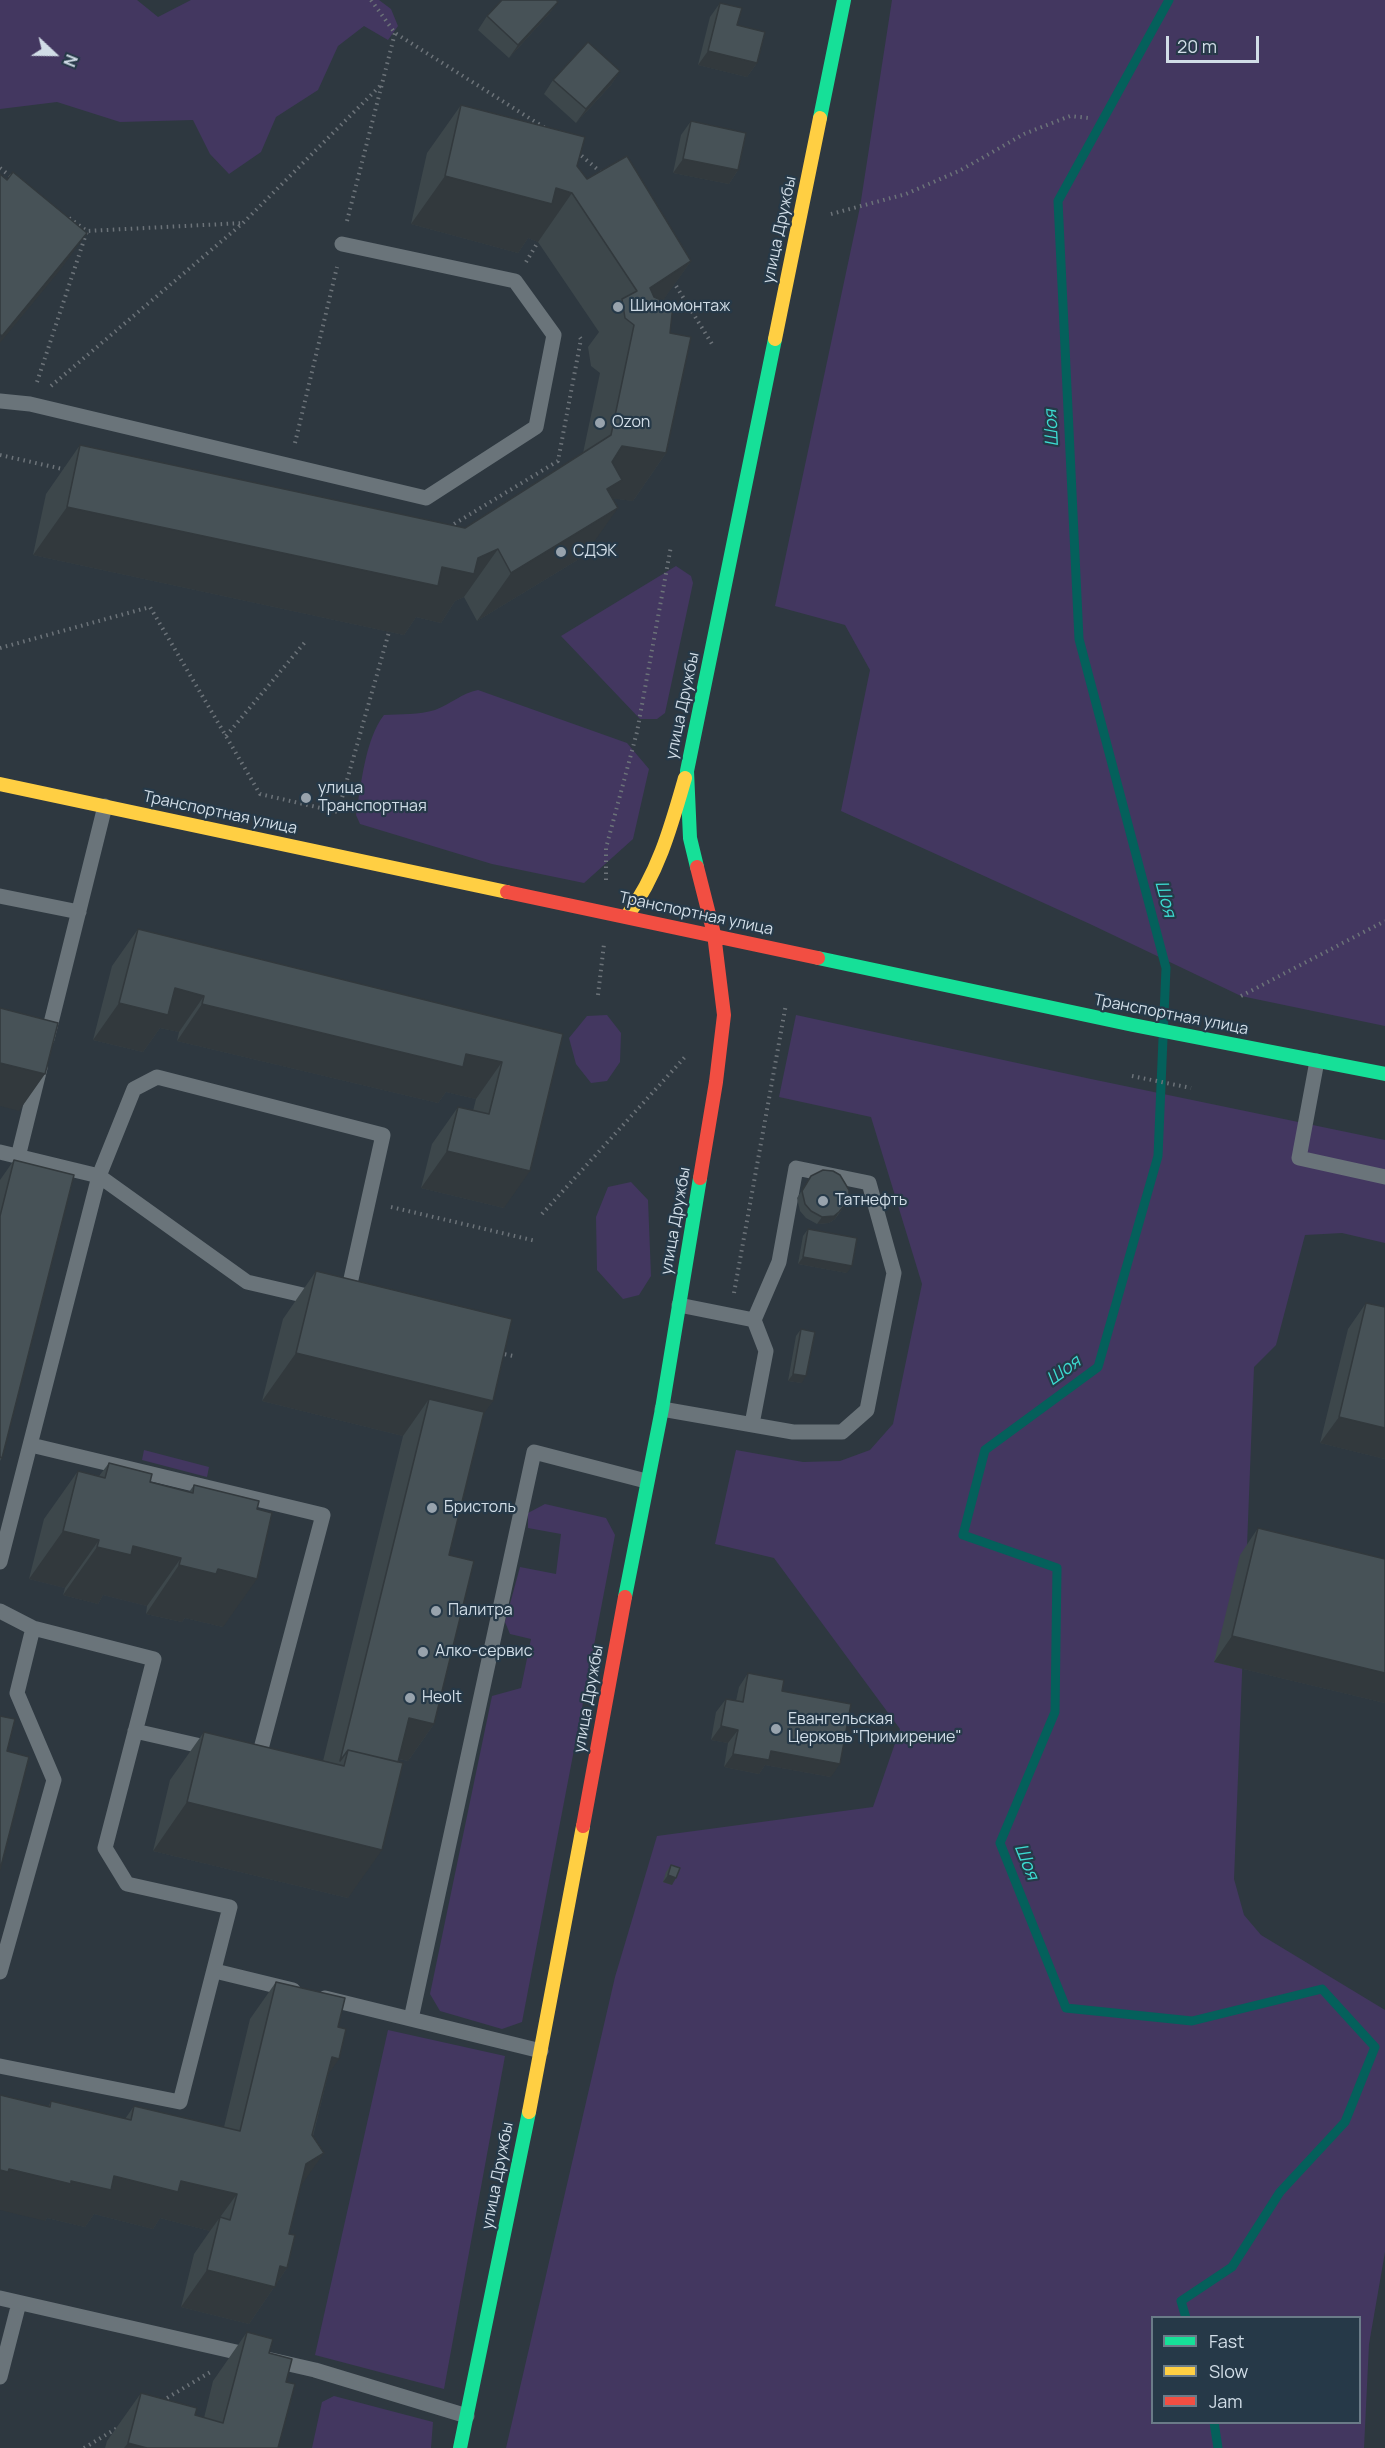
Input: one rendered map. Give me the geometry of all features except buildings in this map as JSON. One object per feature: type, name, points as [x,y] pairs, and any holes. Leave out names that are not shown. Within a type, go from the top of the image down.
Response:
[{"type":"main road","name":"улица Дружбы","points":[[460,2448],[541,2051],[646,1481],[662,1409],[716,1082],[724,1015],[714,934],[690,838],[687,771],[844,0]]},
{"type":"main road","points":[[627,916],[642,897],[663,857],[687,771]]},
{"type":"main road","name":"Транспортная улица","points":[[0,784],[714,934],[1133,1025],[1385,1074]]},
{"type":"lane","points":[[0,401],[30,404],[426,498],[536,427],[554,335],[514,281],[342,244]]},
{"type":"lane","points":[[18,1156],[105,806]]},
{"type":"lane","points":[[0,896],[79,912]]},
{"type":"lane","points":[[1317,1061],[1299,1158],[1385,1177]]},
{"type":"lane","points":[[0,1152],[99,1176],[247,1282],[350,1307],[368,1202],[383,1135],[157,1077],[134,1089],[99,1176],[0,1562]]},
{"type":"lane","points":[[662,1409],[793,1432],[842,1432],[867,1410],[894,1273],[869,1183],[796,1168],[779,1262],[754,1320],[766,1351],[752,1424]]},
{"type":"lane","points":[[679,1305],[754,1320]]},
{"type":"lane","points":[[31,1445],[323,1515],[258,1760],[135,1731]]},
{"type":"lane","points":[[411,2019],[534,1452],[646,1481]]},
{"type":"lane","points":[[0,1611],[33,1628],[154,1659],[105,1848],[127,1884],[230,1907],[180,2102],[0,2066]]},
{"type":"lane","points":[[0,1972],[54,1780],[17,1693],[33,1628]]},
{"type":"lane","points":[[215,1971],[541,2051]]},
{"type":"lane","points":[[0,2298],[315,2370],[467,2416]]},
{"type":"lane","points":[[0,2377],[19,2303]]},
{"type":"path","points":[[371,0],[395,33],[551,131]]},
{"type":"path","points":[[30,404],[243,223],[382,84]]},
{"type":"path","points":[[799,222],[906,194],[961,170],[1024,134],[1070,116],[1089,118]]},
{"type":"path","points":[[576,151],[607,178]]},
{"type":"path","points":[[0,168],[19,182]]},
{"type":"path","points":[[68,217],[87,231],[243,223]]},
{"type":"path","points":[[348,219],[359,222]]},
{"type":"path","points":[[30,404],[87,231]]},
{"type":"path","points":[[669,276],[712,344]]},
{"type":"path","points":[[441,531],[558,461],[581,339],[574,329]]},
{"type":"path","points":[[0,455],[69,471]]},
{"type":"path","points":[[598,995],[607,912],[606,848],[637,732],[671,546]]},
{"type":"path","points":[[0,648],[150,607],[260,794],[338,812],[389,632]]},
{"type":"path","points":[[226,736],[306,640]]},
{"type":"path","points":[[1242,996],[1385,921]]},
{"type":"path","points":[[730,1316],[786,1004]]},
{"type":"path","points":[[542,1214],[692,1050]]},
{"type":"path","points":[[1132,1076],[1191,1088]]},
{"type":"path","points":[[368,1202],[536,1240]]},
{"type":"path","points":[[489,1351],[513,1356]]},
{"type":"path","points":[[153,2406],[243,2353]]},
{"type":"path","points":[[84,2448],[124,2424]]},
{"type":"shaded area","points":[[0,0],[137,0],[158,17],[191,0],[379,0],[391,9],[398,26],[388,40],[364,26],[338,46],[318,90],[276,117],[261,152],[229,174],[210,154],[193,120],[120,122],[57,102],[0,109]]},
{"type":"shaded area","points":[[892,0],[1385,0],[1385,1026],[1241,996],[1090,924],[841,811],[870,670],[845,625],[775,606],[860,207]]},
{"type":"shaded area","points":[[676,566],[691,576],[693,583],[665,713],[657,719],[640,719],[561,636]]},
{"type":"shaded area","points":[[478,690],[627,743],[649,769],[633,839],[584,883],[492,864],[360,824],[356,815],[365,763],[372,737],[384,715],[429,712]]},
{"type":"shaded area","points":[[607,1015],[621,1033],[620,1062],[607,1081],[591,1083],[576,1064],[569,1038],[587,1016]]},
{"type":"shaded area","points":[[796,1015],[1385,1140],[1385,1243],[1342,1233],[1305,1235],[1276,1345],[1254,1367],[1234,1879],[1244,1915],[1261,1935],[1385,2010],[1385,2252],[1369,2344],[1364,2448],[506,2448],[615,1977],[657,1836],[873,1807],[900,1729],[774,1558],[715,1544],[736,1450],[803,1462],[840,1461],[870,1450],[893,1424],[922,1284],[871,1117],[779,1097]]},
{"type":"shaded area","points":[[631,1182],[648,1200],[651,1276],[639,1295],[623,1299],[597,1270],[596,1217],[608,1187]]},
{"type":"shaded area","points":[[144,1450],[209,1467],[207,1477],[142,1460]]},
{"type":"shaded area","points":[[545,1504],[606,1518],[615,1535],[522,2022],[502,2029],[440,2011],[430,1994],[492,1696],[521,1688],[531,1639],[510,1634],[505,1622],[520,1567],[556,1574],[561,1534],[528,1528],[528,1513]]},
{"type":"shaded area","points":[[388,2030],[505,2056],[444,2389],[315,2355]]},
{"type":"shaded area","points":[[334,2396],[433,2422],[431,2448],[312,2448],[322,2402]]},
{"type":"waterway","name":"Шоя","points":[[1169,0],[1058,201],[1079,639],[1166,968],[1158,1156],[1098,1367],[985,1450],[963,1535],[1057,1568],[1055,1712],[1000,1843],[1066,2008],[1192,2021],[1322,1989],[1375,2047],[1345,2122],[1280,2192],[1232,2267],[1181,2301],[1185,2316]]},
{"type":"waterway","name":"Шоя","points":[[1214,2424],[1218,2448]]},
{"type":"traffic: fast","points":[[820,118],[844,0]]},
{"type":"traffic: fast","points":[[697,867],[690,838],[687,771],[775,339]]},
{"type":"traffic: fast","points":[[818,958],[1133,1025],[1385,1074]]},
{"type":"traffic: fast","points":[[625,1597],[662,1409],[700,1178]]},
{"type":"traffic: fast","points":[[460,2448],[529,2112]]},
{"type":"traffic: slow","points":[[775,339],[820,118]]},
{"type":"traffic: slow","points":[[627,916],[655,867],[669,832],[685,778]]},
{"type":"traffic: slow","points":[[0,784],[507,892]]},
{"type":"traffic: slow","points":[[529,2112],[583,1826]]},
{"type":"traffic: jam","points":[[697,867],[714,934],[724,1015],[716,1082],[700,1178]]},
{"type":"traffic: jam","points":[[507,892],[818,958]]},
{"type":"traffic: jam","points":[[583,1826],[625,1597]]},
{"type":"place","name":"Шиномонтаж","points":[[618,307]]},
{"type":"place","name":"Ozon","points":[[600,423]]},
{"type":"place","name":"СДЭК","points":[[561,552]]},
{"type":"place","name":"улица Транспортная","points":[[306,798]]},
{"type":"place","name":"Татнефть","points":[[823,1201]]},
{"type":"place","name":"Бристоль","points":[[432,1508]]},
{"type":"place","name":"Палитра","points":[[436,1611]]},
{"type":"place","name":"Алко-сервис","points":[[423,1652]]},
{"type":"place","name":"Heolt","points":[[410,1698]]},
{"type":"place","name":"Евангельская Церковь\"Примирение\"","points":[[776,1729]]}]
